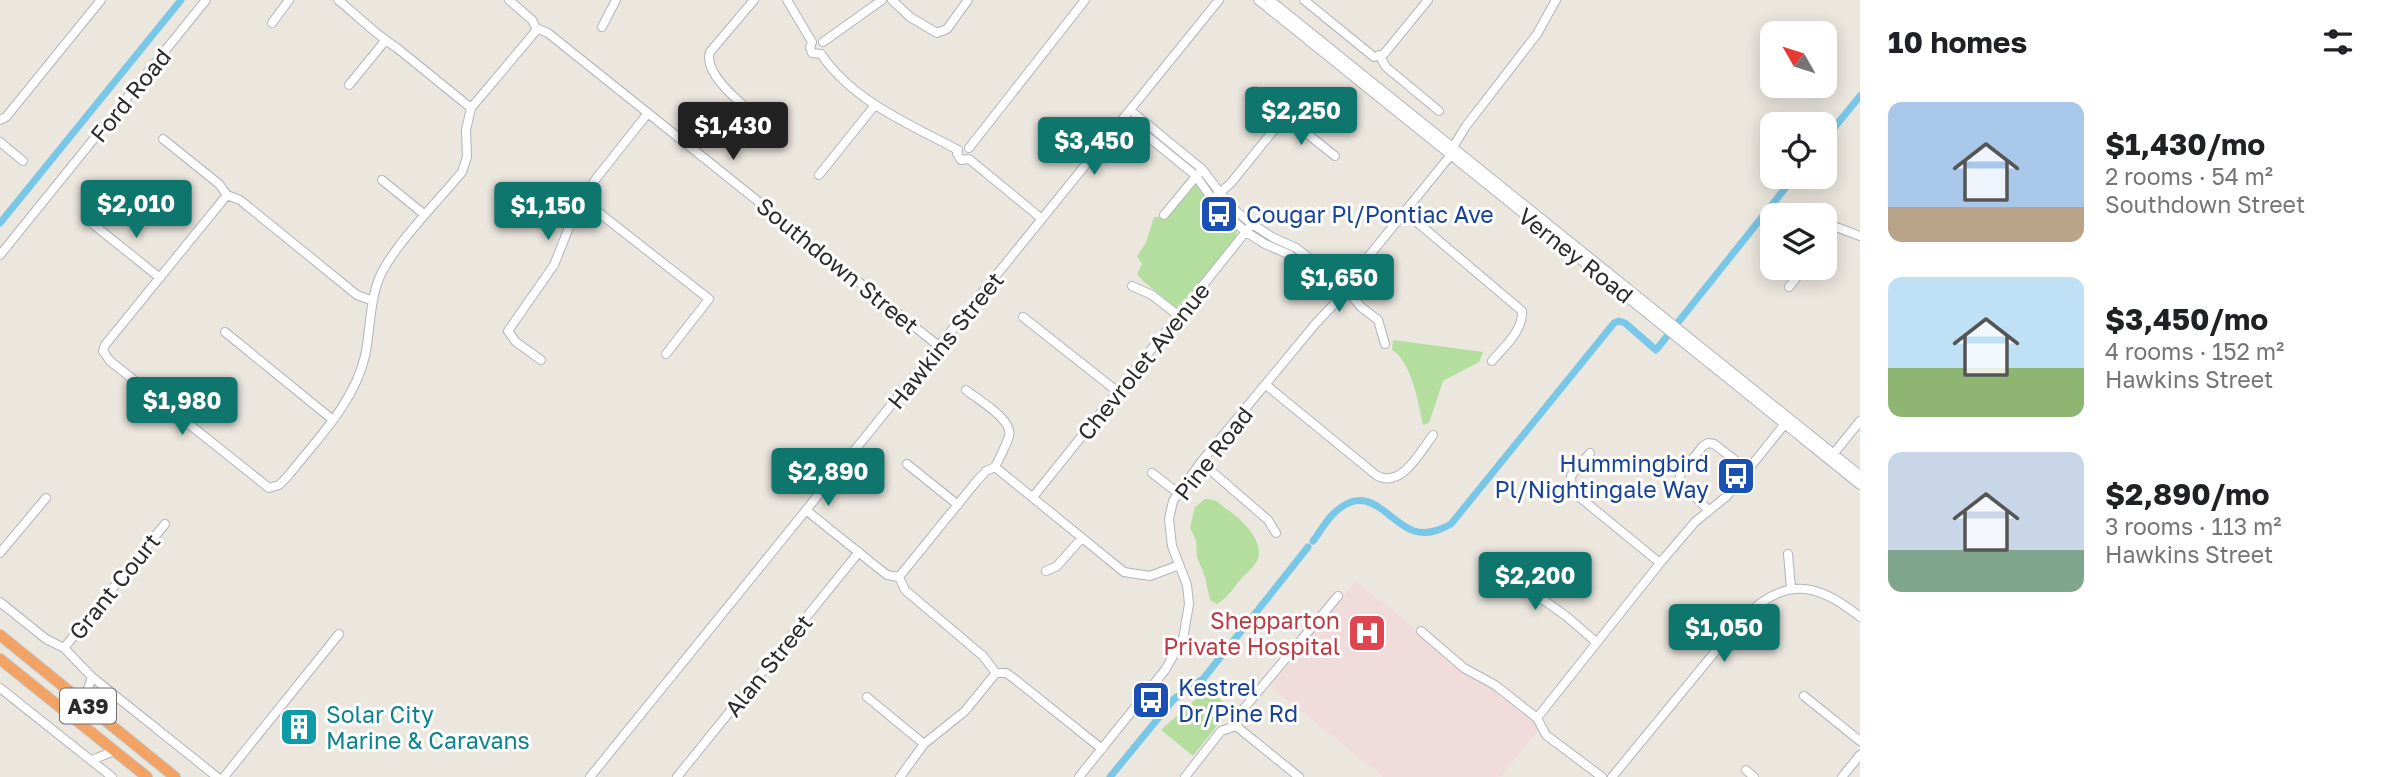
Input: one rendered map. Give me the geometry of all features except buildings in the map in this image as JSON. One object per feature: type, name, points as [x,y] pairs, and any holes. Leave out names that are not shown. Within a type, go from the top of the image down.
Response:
[{"type":"highway","points":[[0,636],[12,656],[13,669]]},
{"type":"highway","name":"A39","points":[[0,636],[175,777]]},
{"type":"highway","name":"A39","points":[[0,659],[147,777]]},
{"type":"street","points":[[0,120],[11,112],[101,0]]},
{"type":"street","name":"Ford Road","points":[[0,255],[206,0]]},
{"type":"street","points":[[272,23],[289,0]]},
{"type":"street","points":[[338,0],[385,41],[471,108]]},
{"type":"street","name":"Southdown Street","points":[[509,0],[533,20],[536,28],[548,33],[940,347]]},
{"type":"street","points":[[602,27],[615,0]]},
{"type":"street","points":[[750,111],[729,92],[708,59],[710,52],[754,0]]},
{"type":"street","points":[[787,0],[812,42],[812,52],[821,54],[842,79],[875,105],[958,150]]},
{"type":"street","points":[[823,42],[881,0]]},
{"type":"street","points":[[892,0],[909,17],[937,33],[947,29],[968,0]]},
{"type":"street","points":[[969,148],[1086,0]]},
{"type":"street","name":"Hawkins Street","points":[[590,777],[1219,0]]},
{"type":"street","name":"Verney Road","points":[[1258,0],[1453,150]]},
{"type":"street","name":"Verney Road","points":[[1270,0],[1831,457],[1860,485]]},
{"type":"street","points":[[1303,0],[1374,57],[1384,54],[1428,0]]},
{"type":"street","name":"Pine Road","points":[[1079,777],[1165,670],[1183,639],[1189,604],[1187,585],[1172,546],[1169,519],[1178,493],[1453,150],[1466,126],[1537,34],[1556,0]]},
{"type":"street","points":[[227,195],[105,345],[103,351],[110,361],[269,488],[279,485],[288,476],[344,405],[364,358],[373,301],[382,273],[465,165],[466,130],[471,108],[536,28]]},
{"type":"street","points":[[349,85],[385,41]]},
{"type":"street","points":[[812,42],[823,42]]},
{"type":"street","points":[[821,54],[825,49],[823,42]]},
{"type":"street","points":[[1379,55],[1386,67],[1439,111]]},
{"type":"street","points":[[1255,91],[1335,156]]},
{"type":"street","points":[[819,175],[875,105]]},
{"type":"street","points":[[541,360],[516,342],[508,331],[554,265],[570,225],[595,180],[648,113]]},
{"type":"street","points":[[1127,113],[1199,172],[1215,196],[1249,228],[1296,248],[1341,291],[1378,320],[1385,344]]},
{"type":"street","points":[[1215,196],[1231,183],[1285,116]]},
{"type":"street","points":[[163,139],[219,184],[227,195],[240,201],[357,295],[373,301]]},
{"type":"street","points":[[0,142],[23,161]]},
{"type":"street","points":[[958,150],[964,146],[969,148]]},
{"type":"street","points":[[969,148],[969,159]]},
{"type":"street","points":[[958,150],[961,160],[969,159],[1042,219]]},
{"type":"street","points":[[1164,215],[1199,172]]},
{"type":"street","points":[[382,180],[425,215]]},
{"type":"street","points":[[584,201],[709,299],[666,354]]},
{"type":"street","points":[[1405,212],[1522,311],[1519,328],[1492,362]]},
{"type":"street","points":[[94,225],[160,278]]},
{"type":"street","points":[[1837,227],[1860,236]]},
{"type":"street","name":"Chevrolet Avenue","points":[[1033,497],[1249,228]]},
{"type":"street","points":[[1789,287],[1795,280]]},
{"type":"street","points":[[1132,286],[1152,295],[1179,316]]},
{"type":"street","points":[[1023,317],[1118,392]]},
{"type":"street","points":[[225,332],[333,420]]},
{"type":"street","points":[[1266,385],[1376,475],[1385,479],[1402,474],[1433,435]]},
{"type":"street","points":[[899,577],[976,482],[986,471],[995,467],[1010,430],[1006,421],[966,390]]},
{"type":"street","points":[[1536,718],[1660,563],[1695,522],[1727,496],[1787,421]]},
{"type":"street","points":[[1831,457],[1860,421]]},
{"type":"street","points":[[1709,511],[1679,480],[1681,473],[1703,446],[1714,443],[1748,470]]},
{"type":"street","points":[[1590,453],[1571,476],[1572,491],[1660,563]]},
{"type":"street","name":"Verney Road","points":[[1831,457],[1860,475]]},
{"type":"street","points":[[1201,462],[1268,520],[1276,534]]},
{"type":"street","points":[[907,464],[958,505]]},
{"type":"street","points":[[995,467],[1124,572],[1150,576],[1179,565]]},
{"type":"street","points":[[1152,473],[1178,493]]},
{"type":"street","points":[[0,554],[46,498]]},
{"type":"street","points":[[807,511],[887,575],[899,577]]},
{"type":"street","name":"Grant Court","points":[[64,648],[165,524]]},
{"type":"street","points":[[1046,571],[1057,566],[1082,538]]},
{"type":"street","name":"Alan Street","points":[[677,777],[859,552]]},
{"type":"street","points":[[1788,554],[1791,587]]},
{"type":"street","points":[[1495,559],[1528,589],[1596,642]]},
{"type":"street","points":[[899,577],[905,590],[983,656],[996,673]]},
{"type":"street","points":[[1612,777],[1742,619],[1765,599],[1791,587],[1819,591],[1860,617]]},
{"type":"street","points":[[1236,726],[1240,713],[1338,596]]},
{"type":"street","points":[[0,602],[46,639],[64,648],[92,677],[217,777]]},
{"type":"street","points":[[1421,631],[1465,668],[1495,685],[1536,718],[1546,735],[1601,777]]},
{"type":"street","points":[[224,777],[339,634]]},
{"type":"street","points":[[996,673],[1006,673],[1012,677],[1102,749]]},
{"type":"street","points":[[900,777],[924,744],[965,711],[996,673]]},
{"type":"street","points":[[83,703],[92,677]]},
{"type":"street","points":[[0,688],[113,777]]},
{"type":"street","points":[[1804,696],[1860,741]]},
{"type":"street","points":[[867,697],[924,744]]},
{"type":"street","points":[[1185,777],[1221,731],[1236,726]]},
{"type":"street","points":[[1236,726],[1299,777]]},
{"type":"street","points":[[92,760],[114,751]]},
{"type":"street","points":[[1842,777],[1860,755]]},
{"type":"street","points":[[1746,770],[1754,777]]},
{"type":"shaded area","name":"Shepparton Private Hospital","points":[[1356,581],[1540,728],[1500,777],[1383,777],[1270,686]]},
{"type":"green space","points":[[1201,185],[1214,208],[1237,231],[1235,240],[1177,308],[1137,274],[1142,264],[1137,256],[1146,243],[1154,217],[1166,217],[1191,186]]},
{"type":"green space","points":[[1393,340],[1483,352],[1479,362],[1443,381],[1429,423],[1423,425],[1409,373],[1399,355],[1392,350]]},
{"type":"green space","points":[[1205,499],[1218,502],[1239,519],[1255,538],[1259,552],[1254,565],[1217,604],[1210,600],[1197,557],[1196,540],[1190,528],[1195,507]]},
{"type":"green space","points":[[1207,689],[1231,708],[1193,756],[1161,730]]},
{"type":"waterway","points":[[0,223],[181,0]]},
{"type":"waterway","points":[[1837,124],[1860,96]]},
{"type":"waterway","points":[[1313,541],[1333,514],[1346,504],[1357,501],[1377,506],[1414,531],[1434,531],[1451,524],[1614,323],[1625,323],[1656,350],[1784,189]]},
{"type":"waterway","points":[[1110,777],[1174,699],[1203,679],[1308,547]]},
{"type":"place","name":"Cougar Pl/Pontiac Ave","points":[[1219,214]]},
{"type":"place","name":"Hummingbird Pl/Nightingale Way","points":[[1736,476]]},
{"type":"place","name":"Shepparton Private Hospital","points":[[1367,633]]},
{"type":"place","name":"Kestrel Dr/Pine Rd","points":[[1151,700]]},
{"type":"place","name":"Solar City Marine & Caravans","points":[[299,727]]}]
